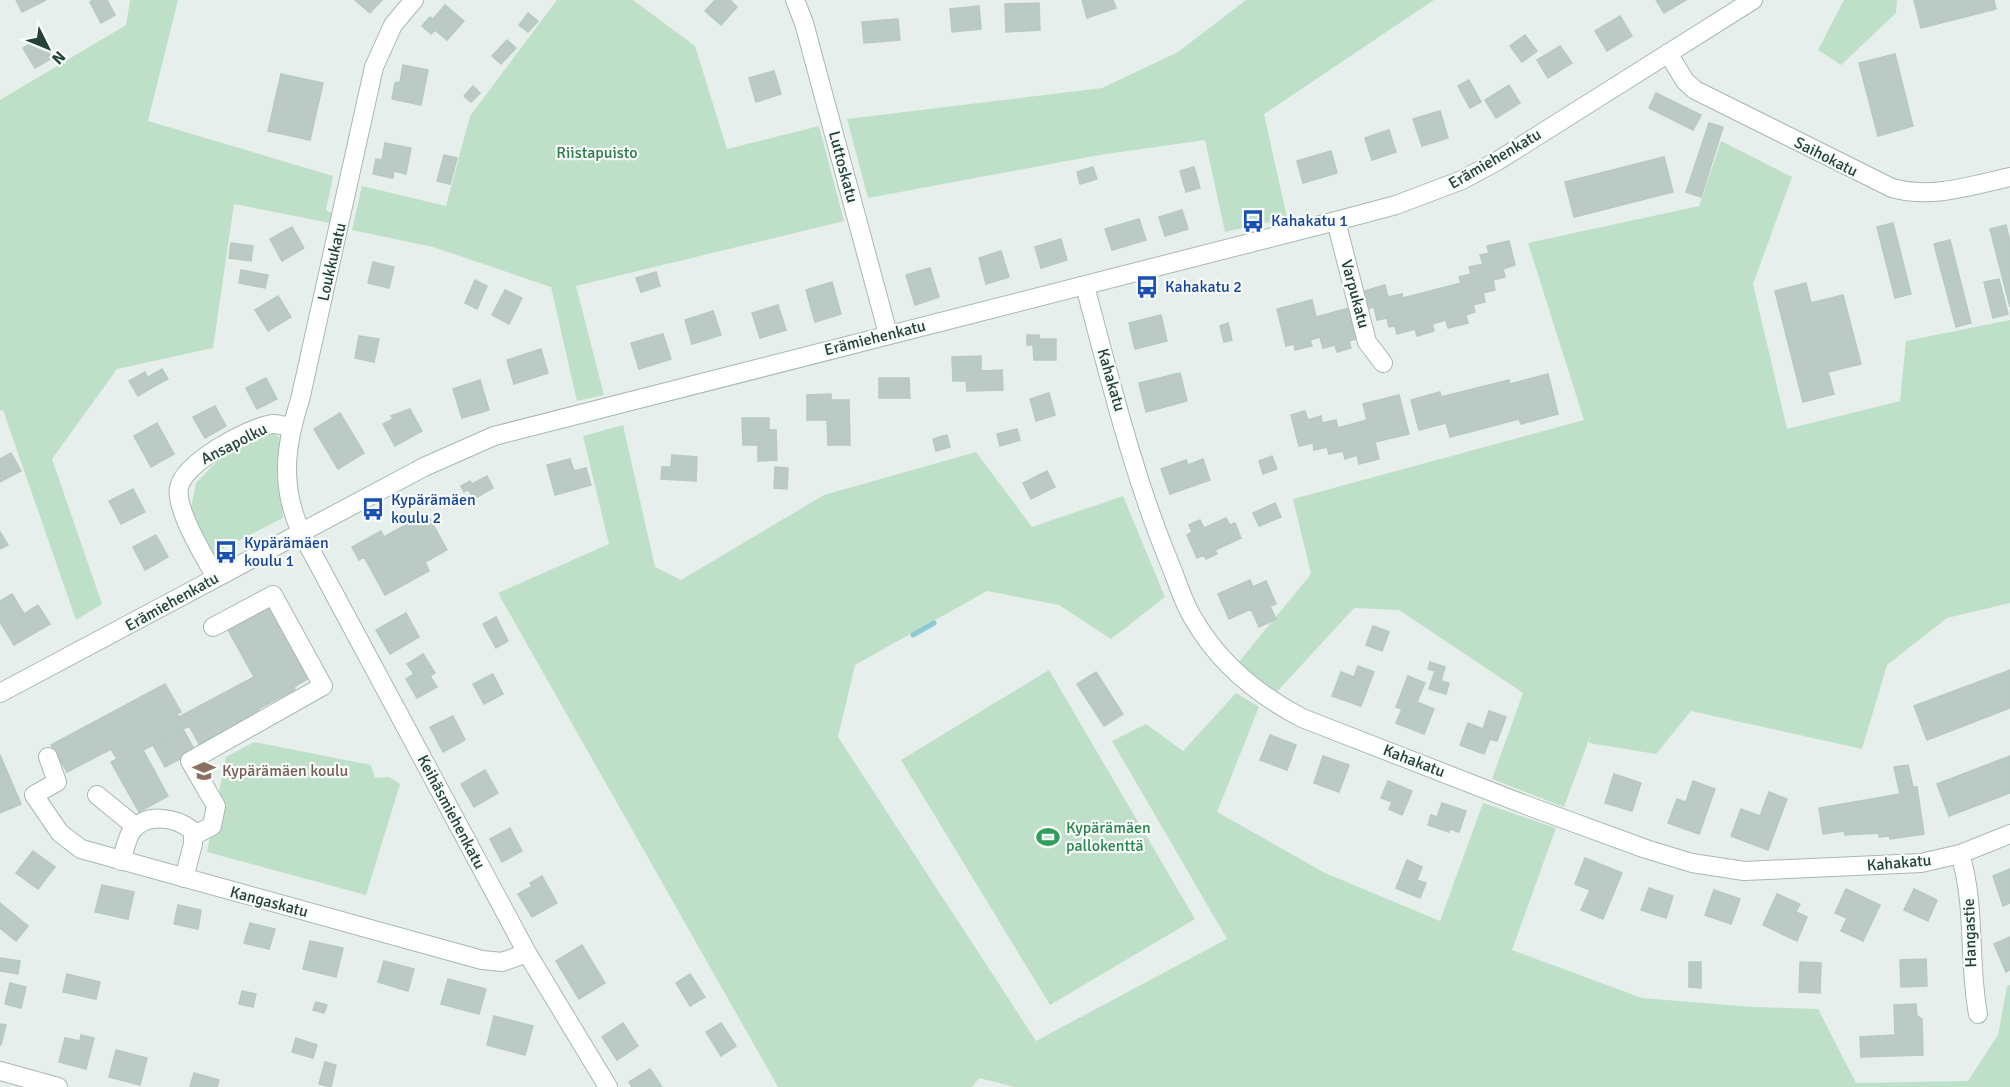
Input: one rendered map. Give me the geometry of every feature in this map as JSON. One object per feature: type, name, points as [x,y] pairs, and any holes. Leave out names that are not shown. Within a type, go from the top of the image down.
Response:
[{"type":"street","name":"Loukkukatu","points":[[301,532],[288,497],[287,445],[300,400],[374,68],[393,25],[414,0]]},
{"type":"street","name":"Luttoskatu","points":[[795,0],[804,23],[888,334]]},
{"type":"street","name":"Erämiehenkatu","points":[[0,693],[424,466],[494,436],[1336,221],[1396,205],[1462,180],[1499,160],[1753,0]]},
{"type":"street","name":"Saihokatu","points":[[1668,53],[1685,81],[1695,90],[1892,188],[1913,194],[1935,194],[2010,177]]},
{"type":"street","name":"Varpukatu","points":[[1336,221],[1368,342],[1383,363]]},
{"type":"street","name":"Kahakatu","points":[[1085,286],[1148,511],[1192,617],[1210,644],[1271,702],[1302,718],[1522,804],[1646,849],[1692,863],[1744,871],[1921,863],[1960,854],[2010,834]]},
{"type":"street","name":"Ansapolku","points":[[216,578],[183,512],[179,489],[184,475],[219,448],[256,430],[274,424],[291,427]]},
{"type":"street","name":"Keihäsmiehenkatu","points":[[301,532],[527,953],[608,1087]]},
{"type":"street","points":[[193,836],[212,826],[216,806],[190,761],[323,686],[273,595],[213,627]]},
{"type":"street","name":"Kangaskatu","points":[[48,757],[57,782],[34,795],[55,827],[69,842],[81,849],[482,960],[502,962],[527,953]]},
{"type":"street","points":[[97,795],[136,827]]},
{"type":"street","points":[[121,861],[130,833],[141,822],[163,818],[184,824],[193,831],[193,844],[184,878]]},
{"type":"street","name":"Hangastie","points":[[1960,854],[1969,881],[1972,984],[1978,1014]]},
{"type":"street","points":[[0,1071],[58,1087]]},
{"type":"green space","points":[[130,0],[178,0],[148,121],[333,176],[326,210],[333,214],[330,223],[234,204],[213,348],[117,369],[52,459],[102,604],[76,620],[3,410],[0,411],[0,100],[126,25]]},
{"type":"green space","name":"Riistapuisto","points":[[557,0],[633,0],[695,46],[727,149],[819,126],[844,221],[576,286],[604,395],[577,401],[551,287],[433,247],[352,230],[362,186],[446,206],[470,116]]},
{"type":"green space","points":[[1246,0],[1434,0],[1264,114],[1287,218],[1225,232],[1205,140],[1099,155],[868,198],[847,119],[1102,88],[1178,52]]},
{"type":"green space","points":[[1844,0],[1897,0],[1896,13],[1841,65],[1818,50]]},
{"type":"green space","points":[[1721,141],[1792,177],[1753,284],[1787,429],[1900,401],[1906,341],[2010,320],[2010,603],[1947,618],[1887,665],[1862,749],[1691,711],[1656,754],[1589,743],[1591,734],[1564,807],[1492,779],[1523,693],[1399,610],[1354,608],[1275,694],[1238,663],[1311,574],[1293,499],[1584,420],[1528,243],[1699,206]]},
{"type":"green space","points":[[623,425],[655,567],[681,580],[824,495],[976,452],[1032,527],[1123,496],[1165,597],[1111,639],[1059,605],[987,591],[855,665],[838,737],[1036,1041],[1227,939],[1112,741],[1146,724],[1183,751],[1236,693],[1259,707],[1217,812],[1325,873],[1440,921],[1483,803],[1556,828],[1512,950],[1642,998],[1752,1007],[1818,1009],[1856,1083],[1968,1081],[1998,1035],[2007,986],[2010,985],[2010,1087],[1014,1087],[979,1078],[972,1087],[778,1087],[498,593],[609,544],[583,436]]},
{"type":"green space","points":[[271,432],[281,438],[283,518],[210,555],[190,512],[196,483],[217,461],[219,455]]},
{"type":"green space","name":"Kypärämäen pallokenttä","points":[[1049,670],[1195,919],[1050,1005],[901,760]]},
{"type":"green space","points":[[254,742],[371,765],[375,778],[389,777],[400,784],[366,895],[207,852],[226,757]]},
{"type":"building","points":[[16,0],[46,0],[22,12]]},
{"type":"building","points":[[107,0],[115,15],[101,23],[90,2]]},
{"type":"building","points":[[355,0],[382,0],[370,13]]},
{"type":"building","points":[[715,0],[730,0],[737,7],[721,25],[705,11]]},
{"type":"building","points":[[1082,0],[1113,0],[1116,8],[1087,18]]},
{"type":"building","points":[[1656,0],[1686,0],[1664,13]]},
{"type":"building","points":[[1914,0],[1994,0],[1996,9],[1921,28]]},
{"type":"building","points":[[1039,3],[1040,30],[1006,32],[1005,4]]},
{"type":"building","points":[[445,5],[464,21],[447,40],[435,30],[431,34],[422,26],[430,17],[433,19]]},
{"type":"building","points":[[979,6],[981,29],[952,32],[950,9]]},
{"type":"building","points":[[528,13],[538,21],[528,32],[519,25]]},
{"type":"building","points":[[1620,16],[1632,36],[1607,51],[1595,31]]},
{"type":"building","points":[[898,19],[900,40],[864,43],[862,22]]},
{"type":"building","points":[[1525,35],[1537,51],[1522,62],[1510,46]]},
{"type":"building","points":[[41,38],[52,58],[35,68],[23,48]]},
{"type":"building","points":[[507,40],[516,48],[501,64],[492,56]]},
{"type":"building","points":[[1560,46],[1572,63],[1548,78],[1537,60]]},
{"type":"building","points":[[1895,54],[1913,126],[1878,136],[1859,63]]},
{"type":"building","points":[[403,65],[428,70],[421,105],[392,99],[395,83],[400,82]]},
{"type":"building","points":[[774,71],[781,94],[756,102],[749,78]]},
{"type":"building","points":[[281,74],[323,83],[310,140],[268,131]]},
{"type":"building","points":[[1469,80],[1481,102],[1470,108],[1458,86]]},
{"type":"building","points":[[1509,85],[1520,103],[1496,118],[1485,100]]},
{"type":"building","points":[[473,86],[480,93],[471,102],[464,96]]},
{"type":"building","points":[[1656,93],[1701,115],[1693,130],[1649,108]]},
{"type":"building","points":[[1440,111],[1448,138],[1422,146],[1413,119]]},
{"type":"building","points":[[1709,123],[1723,127],[1701,197],[1686,192]]},
{"type":"building","points":[[1389,130],[1396,152],[1372,160],[1365,138]]},
{"type":"building","points":[[385,143],[411,148],[406,174],[394,171],[393,178],[373,174],[376,159],[382,160]]},
{"type":"building","points":[[1331,151],[1337,173],[1303,183],[1297,161]]},
{"type":"building","points":[[444,155],[457,158],[450,184],[437,181]]},
{"type":"building","points":[[1664,157],[1673,192],[1574,217],[1565,182]]},
{"type":"building","points":[[1093,167],[1097,179],[1080,184],[1077,172]]},
{"type":"building","points":[[1194,167],[1200,188],[1186,192],[1180,171]]},
{"type":"building","points":[[1182,210],[1188,229],[1165,236],[1159,217]]},
{"type":"building","points":[[1139,219],[1146,240],[1112,250],[1105,229]]},
{"type":"building","points":[[1893,223],[1911,294],[1895,298],[1877,227]]},
{"type":"building","points":[[2006,225],[2010,242],[2010,307],[1990,229]]},
{"type":"building","points":[[292,227],[304,248],[282,261],[270,239]]},
{"type":"building","points":[[1061,239],[1067,260],[1041,268],[1035,247]]},
{"type":"building","points":[[1950,240],[1971,323],[1956,327],[1934,244]]},
{"type":"building","points":[[1509,241],[1515,265],[1503,269],[1505,277],[1493,280],[1495,290],[1483,293],[1485,302],[1473,305],[1475,312],[1466,315],[1468,323],[1448,328],[1446,320],[1432,324],[1434,331],[1417,336],[1415,329],[1397,334],[1395,326],[1389,327],[1387,318],[1377,320],[1374,307],[1365,309],[1361,292],[1385,285],[1388,297],[1402,294],[1403,298],[1461,283],[1459,277],[1471,274],[1469,267],[1483,264],[1480,255],[1489,253],[1487,246]]},
{"type":"building","points":[[231,243],[253,246],[251,261],[229,258]]},
{"type":"building","points":[[1001,251],[1009,277],[986,284],[979,258]]},
{"type":"building","points":[[373,262],[394,267],[389,288],[368,283]]},
{"type":"building","points":[[930,268],[939,297],[915,305],[906,275]]},
{"type":"building","points":[[241,270],[268,275],[265,288],[239,283]]},
{"type":"building","points":[[656,272],[660,286],[641,292],[636,278]]},
{"type":"building","points":[[1999,279],[2008,314],[1993,318],[1984,282]]},
{"type":"building","points":[[475,280],[487,286],[477,309],[465,303]]},
{"type":"building","points":[[832,282],[841,314],[815,322],[806,290]]},
{"type":"building","points":[[1806,283],[1811,303],[1843,295],[1861,364],[1828,372],[1834,394],[1803,402],[1775,291]]},
{"type":"building","points":[[505,290],[522,298],[509,324],[492,315]]},
{"type":"building","points":[[278,296],[291,317],[268,331],[255,310]]},
{"type":"building","points":[[1312,300],[1316,317],[1353,307],[1360,338],[1349,341],[1351,348],[1337,352],[1335,345],[1323,348],[1320,337],[1310,340],[1312,346],[1295,350],[1294,344],[1286,346],[1277,309]]},
{"type":"building","points":[[778,305],[786,330],[760,338],[752,313]]},
{"type":"building","points":[[713,311],[721,335],[692,344],[685,320]]},
{"type":"building","points":[[1161,315],[1167,341],[1135,349],[1129,323]]},
{"type":"building","points":[[1228,323],[1232,340],[1224,342],[1220,326]]},
{"type":"building","points":[[663,334],[671,359],[639,369],[631,343]]},
{"type":"building","points":[[1027,335],[1039,335],[1039,339],[1056,339],[1056,360],[1034,360],[1033,345],[1027,345]]},
{"type":"building","points":[[359,336],[379,339],[374,362],[355,358]]},
{"type":"building","points":[[541,349],[548,373],[514,384],[507,360]]},
{"type":"building","points":[[981,356],[981,371],[1002,370],[1003,390],[967,391],[966,381],[953,381],[952,357]]},
{"type":"building","points":[[162,369],[168,379],[153,387],[148,377]]},
{"type":"building","points":[[145,372],[153,387],[138,396],[129,381]]},
{"type":"building","points":[[1180,373],[1187,401],[1146,412],[1139,383]]},
{"type":"building","points":[[1548,374],[1558,414],[1521,424],[1519,419],[1450,437],[1446,423],[1419,430],[1411,400],[1440,392],[1441,397],[1509,380],[1510,384]]},
{"type":"building","points":[[266,378],[277,399],[257,409],[246,388]]},
{"type":"building","points":[[879,378],[909,378],[910,398],[879,398]]},
{"type":"building","points":[[480,380],[489,410],[462,418],[453,389]]},
{"type":"building","points":[[1049,393],[1055,415],[1036,421],[1030,399]]},
{"type":"building","points":[[831,394],[831,400],[849,400],[850,445],[828,445],[827,420],[807,420],[807,395]]},
{"type":"building","points":[[1399,395],[1409,434],[1375,442],[1379,459],[1359,464],[1357,455],[1345,459],[1343,451],[1329,454],[1327,447],[1314,450],[1313,443],[1299,446],[1291,415],[1305,411],[1308,420],[1321,416],[1322,423],[1336,420],[1338,428],[1367,420],[1363,404]]},
{"type":"building","points":[[215,406],[226,426],[205,438],[193,417]]},
{"type":"building","points":[[410,409],[422,431],[395,446],[383,424],[393,419],[391,416]]},
{"type":"building","points":[[340,413],[364,453],[338,469],[314,429]]},
{"type":"building","points":[[742,418],[769,418],[769,430],[776,430],[777,460],[758,461],[758,445],[743,445]]},
{"type":"building","points":[[157,423],[174,454],[151,467],[134,436]]},
{"type":"building","points":[[1017,429],[1020,440],[1000,446],[997,434]]},
{"type":"building","points":[[947,435],[950,447],[936,451],[933,439]]},
{"type":"building","points":[[11,453],[21,471],[0,482],[0,459]]},
{"type":"building","points":[[672,455],[697,457],[696,481],[661,479],[662,467],[671,467]]},
{"type":"building","points":[[1272,456],[1277,469],[1263,474],[1259,461]]},
{"type":"building","points":[[570,459],[574,471],[586,468],[591,485],[555,495],[547,465]]},
{"type":"building","points":[[1203,459],[1210,480],[1170,494],[1161,469],[1186,460],[1188,465]]},
{"type":"building","points":[[775,467],[788,468],[787,489],[774,488]]},
{"type":"building","points":[[1047,471],[1055,487],[1031,499],[1023,483]]},
{"type":"building","points":[[487,476],[493,488],[474,499],[468,489],[464,492],[461,486],[470,481],[472,484]]},
{"type":"building","points":[[133,489],[145,512],[121,524],[109,501]]},
{"type":"building","points":[[1275,503],[1281,517],[1259,526],[1253,513]]},
{"type":"building","points":[[427,513],[447,550],[425,562],[429,571],[385,595],[364,557],[359,560],[352,547],[381,531],[384,537]]},
{"type":"building","points":[[1226,518],[1230,525],[1235,523],[1241,538],[1215,550],[1217,554],[1206,559],[1204,555],[1197,558],[1187,535],[1192,532],[1189,525],[1200,520],[1204,528]]},
{"type":"building","points":[[0,532],[8,545],[0,549]]},
{"type":"building","points":[[156,535],[168,557],[145,570],[133,547]]},
{"type":"building","points":[[1250,580],[1253,587],[1266,581],[1276,604],[1270,606],[1276,619],[1259,627],[1251,609],[1229,619],[1218,594]]},
{"type":"building","points":[[12,594],[24,614],[38,605],[50,624],[14,645],[0,622],[0,601]]},
{"type":"building","points":[[269,606],[309,678],[294,687],[295,690],[258,709],[261,715],[201,747],[189,726],[143,750],[168,796],[139,812],[111,762],[117,759],[111,749],[67,772],[51,745],[165,684],[181,712],[177,714],[179,717],[254,677],[227,628]]},
{"type":"building","points":[[406,613],[419,637],[390,654],[376,630]]},
{"type":"building","points":[[496,617],[508,641],[496,648],[483,624]]},
{"type":"building","points":[[1373,626],[1389,632],[1382,651],[1366,645]]},
{"type":"building","points":[[423,654],[435,673],[430,676],[437,687],[417,698],[406,679],[414,674],[407,664]]},
{"type":"building","points":[[1430,662],[1445,667],[1441,681],[1449,683],[1446,694],[1429,689],[1435,671],[1428,669]]},
{"type":"building","points":[[1358,666],[1374,672],[1361,706],[1332,696],[1341,672],[1354,677]]},
{"type":"building","points":[[2010,670],[2010,708],[1927,740],[1914,706]]},
{"type":"building","points":[[1096,672],[1123,714],[1104,726],[1077,684]]},
{"type":"building","points":[[493,674],[503,694],[484,704],[473,684]]},
{"type":"building","points":[[1408,676],[1425,683],[1417,702],[1434,709],[1424,734],[1396,723],[1402,709],[1396,707]]},
{"type":"building","points":[[1489,711],[1506,717],[1497,741],[1490,739],[1484,754],[1460,745],[1468,723],[1483,729]]},
{"type":"building","points":[[453,716],[465,740],[443,752],[430,727]]},
{"type":"building","points":[[183,729],[195,751],[165,767],[153,745]]},
{"type":"building","points":[[1270,735],[1296,745],[1287,770],[1260,760]]},
{"type":"building","points":[[0,755],[21,804],[0,813]]},
{"type":"building","points":[[1323,756],[1349,765],[1339,792],[1314,783]]},
{"type":"building","points":[[2010,756],[2010,793],[1949,816],[1937,784]]},
{"type":"building","points":[[1908,765],[1913,787],[1917,787],[1924,834],[1890,839],[1890,836],[1879,837],[1879,833],[1845,835],[1844,831],[1823,834],[1819,808],[1900,794],[1894,767]]},
{"type":"building","points":[[485,770],[498,793],[474,807],[461,784]]},
{"type":"building","points":[[1614,774],[1641,783],[1632,811],[1605,803]]},
{"type":"building","points":[[1388,781],[1412,791],[1402,815],[1389,809],[1392,802],[1381,798]]},
{"type":"building","points":[[1693,781],[1715,789],[1699,834],[1668,823],[1677,799],[1686,802]]},
{"type":"building","points":[[1769,792],[1787,799],[1768,850],[1731,836],[1741,809],[1760,816]]},
{"type":"building","points":[[1442,803],[1466,811],[1459,832],[1450,829],[1449,832],[1428,825],[1431,815],[1437,817]]},
{"type":"building","points":[[510,828],[522,851],[502,862],[490,839]]},
{"type":"building","points":[[33,851],[55,867],[38,889],[16,873]]},
{"type":"building","points":[[1585,858],[1622,873],[1603,919],[1581,910],[1590,890],[1575,884]]},
{"type":"building","points":[[1407,860],[1422,867],[1417,880],[1426,883],[1420,898],[1396,888]]},
{"type":"building","points":[[2010,869],[2010,903],[2003,906],[1993,876]]},
{"type":"building","points":[[542,876],[557,903],[532,917],[518,894],[532,886],[530,883]]},
{"type":"building","points":[[102,885],[134,892],[128,919],[95,912]]},
{"type":"building","points":[[1649,888],[1673,896],[1666,918],[1641,910]]},
{"type":"building","points":[[1846,889],[1880,905],[1863,941],[1841,931],[1847,918],[1835,913]]},
{"type":"building","points":[[1914,889],[1937,900],[1928,921],[1904,910]]},
{"type":"building","points":[[1714,890],[1740,899],[1731,924],[1705,915]]},
{"type":"building","points":[[1777,894],[1800,904],[1796,912],[1807,917],[1797,941],[1763,925]]},
{"type":"building","points":[[0,903],[28,926],[16,941],[0,928]]},
{"type":"building","points":[[178,905],[201,910],[198,929],[174,924]]},
{"type":"building","points":[[250,923],[275,929],[269,949],[244,943]]},
{"type":"building","points":[[2010,937],[2010,970],[2006,972],[1994,944]]},
{"type":"building","points":[[310,941],[343,948],[336,977],[303,969]]},
{"type":"building","points":[[582,945],[605,983],[579,999],[556,961]]},
{"type":"building","points":[[0,958],[20,961],[18,974],[0,971]]},
{"type":"building","points":[[1926,959],[1927,986],[1901,987],[1900,960]]},
{"type":"building","points":[[384,961],[414,969],[408,991],[378,982]]},
{"type":"building","points":[[1689,962],[1701,962],[1701,988],[1689,987]]},
{"type":"building","points":[[1800,962],[1821,963],[1820,993],[1799,992]]},
{"type":"building","points":[[67,974],[100,982],[96,999],[63,992]]},
{"type":"building","points":[[690,974],[705,997],[690,1006],[676,983]]},
{"type":"building","points":[[448,979],[486,989],[479,1014],[441,1004]]},
{"type":"building","points":[[10,983],[26,987],[21,1008],[5,1004]]},
{"type":"building","points":[[242,991],[256,994],[253,1007],[239,1004]]},
{"type":"building","points":[[316,1002],[327,1005],[324,1013],[313,1010]]},
{"type":"building","points":[[1916,1004],[1917,1016],[1922,1019],[1923,1055],[1861,1057],[1860,1037],[1895,1035],[1894,1005]]},
{"type":"building","points":[[494,1016],[533,1026],[525,1055],[487,1045]]},
{"type":"building","points":[[623,1023],[638,1046],[617,1060],[602,1037]]},
{"type":"building","points":[[721,1023],[736,1046],[721,1056],[706,1032]]},
{"type":"building","points":[[0,1024],[6,1025],[1,1045],[0,1045]]},
{"type":"building","points":[[81,1035],[94,1038],[86,1069],[59,1062],[65,1038],[80,1041]]},
{"type":"building","points":[[296,1038],[317,1045],[313,1058],[292,1052]]},
{"type":"building","points":[[116,1050],[147,1058],[140,1085],[109,1077]]},
{"type":"building","points":[[325,1062],[336,1065],[331,1087],[319,1084]]},
{"type":"building","points":[[650,1069],[662,1087],[632,1087],[629,1082]]},
{"type":"building","points":[[194,1073],[219,1080],[217,1087],[190,1087]]},
{"type":"waterway","points":[[913,635],[934,623]]},
{"type":"place","name":"Kahakatu 1","points":[[1253,221]]},
{"type":"place","name":"Kahakatu 2","points":[[1147,287]]},
{"type":"place","name":"Kypärämäen koulu 2","points":[[373,509]]},
{"type":"place","name":"Kypärämäen koulu 1","points":[[226,552]]},
{"type":"place","name":"Kypärämäen koulu","points":[[204,771]]},
{"type":"place","name":"Kypärämäen pallokenttä","points":[[1048,837]]}]
